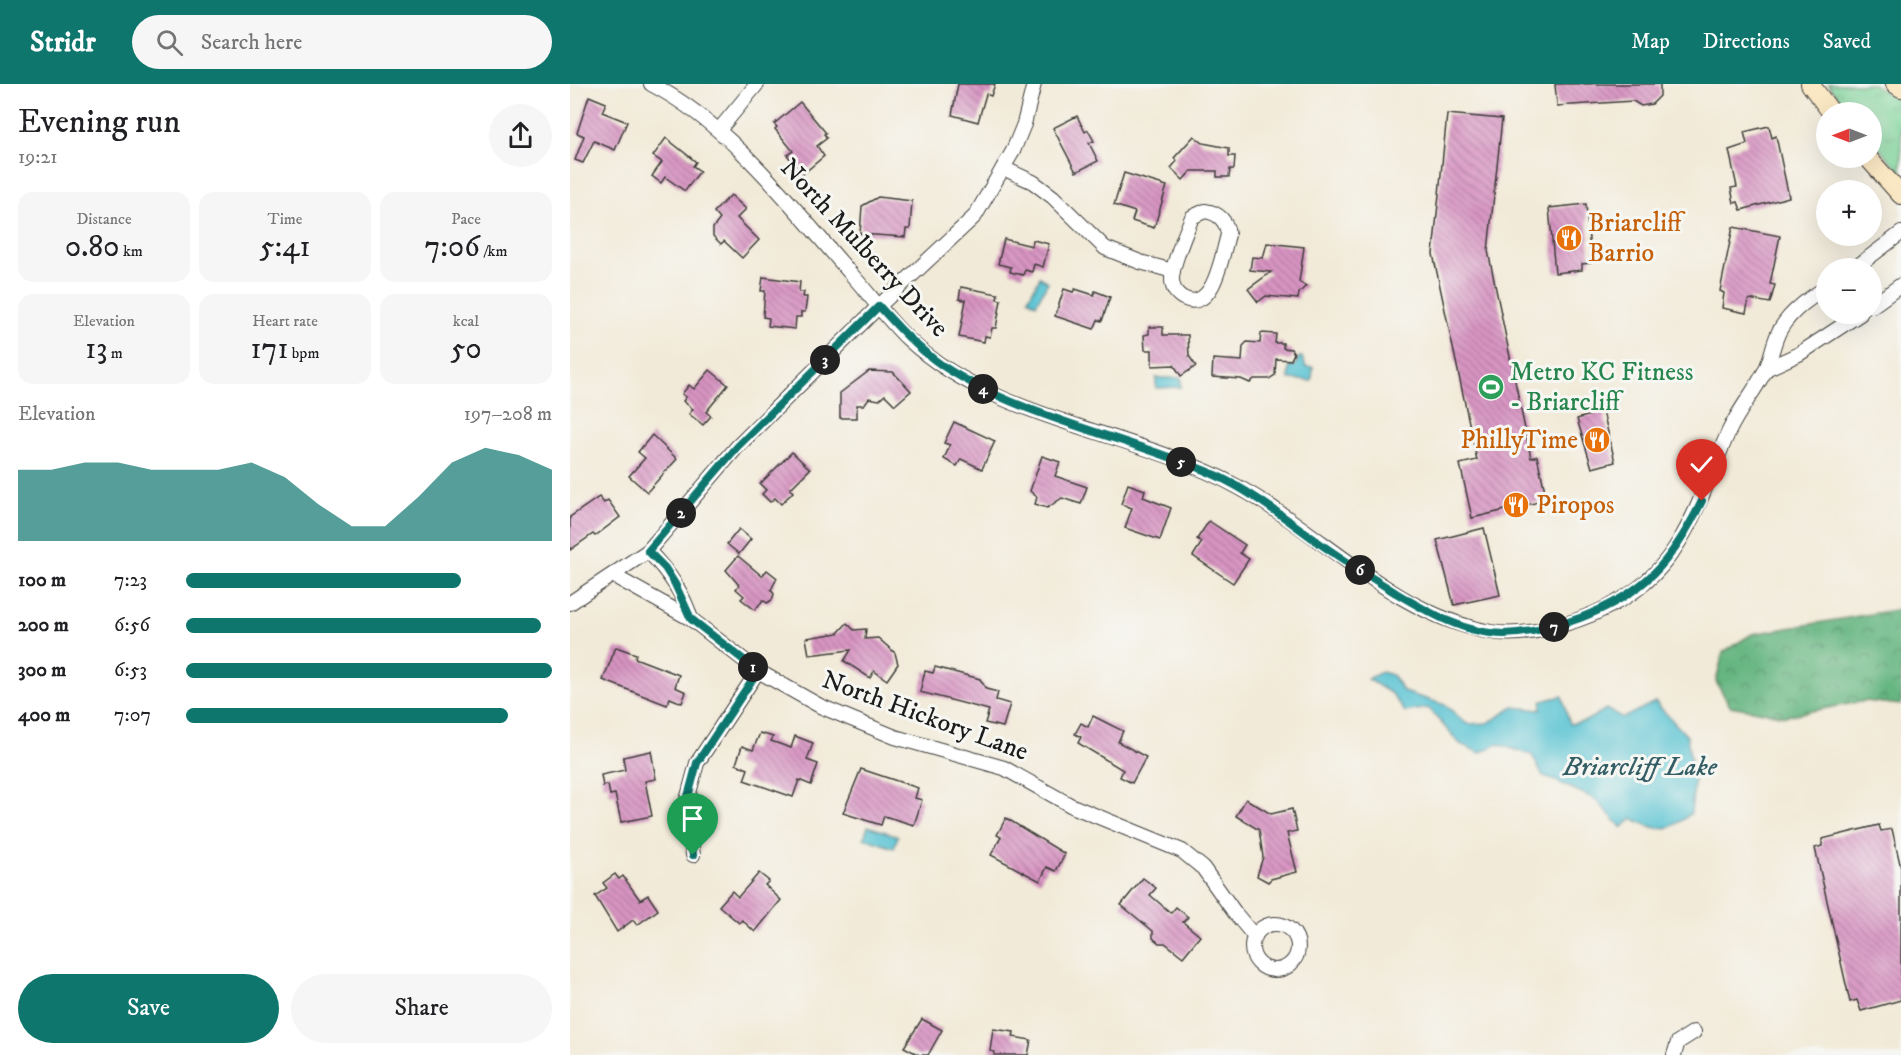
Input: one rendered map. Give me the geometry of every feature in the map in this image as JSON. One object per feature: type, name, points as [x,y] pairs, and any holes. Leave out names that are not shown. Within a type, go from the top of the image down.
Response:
[{"type":"main road","points":[[1810,84],[1824,102]]},
{"type":"main road","points":[[1895,84],[1901,88]]},
{"type":"main road","points":[[1877,168],[1901,195]]},
{"type":"street","name":"North Mulberry Drive","points":[[651,84],[719,130],[773,186],[908,339],[943,366],[988,392],[1146,447],[1216,476],[1257,498],[1339,557],[1433,616],[1504,634],[1565,624],[1600,611],[1640,588],[1675,550],[1690,525],[1730,430],[1766,369],[1780,328],[1802,304],[1816,294]]},
{"type":"street","points":[[719,130],[758,84]]},
{"type":"street","points":[[570,603],[614,576],[648,551],[737,447],[879,306],[975,216],[1003,168],[1024,124],[1034,84]]},
{"type":"street","points":[[1003,168],[1033,182],[1053,197],[1105,248],[1140,262],[1173,271]]},
{"type":"street","points":[[1205,211],[1219,216],[1227,228],[1228,235],[1212,288],[1208,294],[1195,300],[1182,298],[1174,288],[1173,271],[1192,217],[1205,211]]},
{"type":"street","points":[[1868,258],[1901,233]]},
{"type":"street","points":[[1882,299],[1901,285]]},
{"type":"street","points":[[1766,369],[1799,354],[1845,324]]},
{"type":"street","name":"North Hickory Lane","points":[[648,551],[665,568],[691,619]]},
{"type":"street","name":"North Hickory Lane","points":[[614,576],[691,619],[758,671],[820,706],[895,736],[1004,768],[1099,819],[1182,851],[1203,868],[1234,914],[1255,937]]},
{"type":"street","points":[[693,855],[686,804],[697,763],[758,671]]},
{"type":"street","points":[[1674,1055],[1678,1042],[1694,1032]]},
{"type":"green space","points":[[1828,84],[1873,84],[1901,103],[1901,172],[1882,152],[1882,102],[1842,102]]},
{"type":"green space","points":[[1901,609],[1901,705],[1865,701],[1785,716],[1730,706],[1716,682],[1723,652],[1752,634]]},
{"type":"water","points":[[1040,277],[1048,282],[1036,304],[1028,299]]},
{"type":"water","points":[[1299,357],[1302,357],[1306,367],[1313,367],[1312,381],[1289,379],[1289,366],[1295,366]]},
{"type":"water","points":[[1156,378],[1181,378],[1181,387],[1156,388]]},
{"type":"water","name":"Briarcliff Lake","points":[[1381,672],[1392,675],[1404,692],[1445,705],[1467,724],[1488,723],[1514,707],[1541,710],[1542,701],[1562,696],[1570,724],[1586,721],[1606,709],[1623,718],[1655,702],[1687,736],[1694,783],[1691,813],[1669,827],[1656,828],[1632,818],[1622,828],[1595,799],[1542,775],[1532,755],[1498,744],[1480,753],[1460,744],[1428,708],[1405,712],[1392,694],[1368,679]]},
{"type":"water","points":[[868,826],[898,836],[894,848],[864,838]]},
{"type":"building","points":[[958,84],[995,84],[991,96],[986,94],[978,122],[952,115]]},
{"type":"building","points":[[1555,84],[1660,84],[1660,96],[1652,104],[1641,106],[1633,101],[1557,106]]},
{"type":"building","points":[[589,96],[606,103],[602,112],[627,122],[615,150],[594,141],[583,163],[575,160],[584,136],[577,133]]},
{"type":"building","points":[[800,102],[826,133],[824,134],[827,138],[817,146],[824,156],[803,174],[787,155],[793,151],[775,129],[777,127],[774,124]]},
{"type":"building","points":[[1447,114],[1502,119],[1488,251],[1531,458],[1537,456],[1547,500],[1472,518],[1460,464],[1477,460],[1433,254]]},
{"type":"building","points":[[1077,116],[1085,132],[1088,130],[1094,141],[1089,143],[1098,161],[1076,172],[1053,128]]},
{"type":"building","points":[[1769,126],[1772,138],[1776,136],[1789,197],[1741,210],[1738,202],[1734,203],[1731,188],[1737,187],[1729,150],[1747,144],[1744,132]]},
{"type":"building","points":[[1194,136],[1203,143],[1229,148],[1229,156],[1235,156],[1234,169],[1230,169],[1229,177],[1217,177],[1217,171],[1191,171],[1183,180],[1171,168],[1177,161],[1174,158]]},
{"type":"building","points":[[666,138],[696,162],[693,166],[700,171],[685,191],[665,177],[661,183],[652,176],[662,162],[653,156]]},
{"type":"building","points":[[1124,173],[1167,186],[1154,228],[1132,221],[1135,212],[1114,205]]},
{"type":"building","points":[[731,195],[746,209],[737,218],[759,240],[742,258],[724,241],[721,244],[713,236],[713,228],[720,219],[714,212]]},
{"type":"building","points":[[878,197],[912,201],[910,229],[906,229],[905,237],[860,234],[862,206]]},
{"type":"building","points":[[1586,204],[1591,263],[1582,264],[1582,270],[1555,273],[1549,208]]},
{"type":"building","points":[[1733,227],[1780,236],[1770,284],[1775,285],[1770,303],[1749,299],[1746,313],[1722,308],[1724,293],[1720,291]]},
{"type":"building","points":[[1004,239],[1032,246],[1033,240],[1049,244],[1043,267],[1034,264],[1032,272],[1025,270],[1023,275],[1010,272],[1011,267],[998,264]]},
{"type":"building","points":[[1267,243],[1304,247],[1299,282],[1306,286],[1299,293],[1298,299],[1266,296],[1258,302],[1248,289],[1271,272],[1250,270],[1252,257],[1263,258]]},
{"type":"building","points":[[763,277],[800,282],[799,292],[804,292],[803,297],[807,297],[805,312],[801,312],[801,317],[796,317],[795,329],[768,326],[769,318],[763,317],[765,291],[761,291]]},
{"type":"building","points":[[961,287],[998,294],[997,299],[1001,300],[996,328],[992,328],[990,337],[985,336],[984,342],[959,337],[966,300],[959,299]]},
{"type":"building","points":[[1064,289],[1073,292],[1075,289],[1094,295],[1095,291],[1110,297],[1102,321],[1098,320],[1094,329],[1055,316]]},
{"type":"building","points":[[1149,327],[1163,327],[1163,335],[1188,335],[1189,356],[1196,366],[1181,376],[1174,365],[1152,366],[1152,350],[1145,350],[1144,335],[1149,334]]},
{"type":"building","points":[[1261,333],[1276,334],[1275,343],[1283,343],[1283,348],[1291,349],[1294,353],[1291,360],[1276,359],[1275,375],[1269,379],[1254,379],[1250,383],[1241,379],[1212,377],[1213,359],[1242,361],[1243,346],[1247,342],[1260,343]]},
{"type":"building","points":[[710,370],[728,385],[706,412],[711,416],[703,425],[689,414],[693,409],[683,401],[686,397],[682,394],[689,385],[694,389]]},
{"type":"building","points":[[869,371],[893,372],[911,391],[895,405],[885,395],[879,400],[869,398],[864,405],[857,405],[857,418],[840,418],[840,393]]},
{"type":"building","name":"PhillyTime","points":[[1603,411],[1615,462],[1592,468],[1577,419]]},
{"type":"building","points":[[954,422],[995,441],[982,469],[961,459],[957,466],[944,459],[950,445],[944,443]]},
{"type":"building","points":[[652,435],[677,459],[647,492],[629,476],[645,458],[638,452]]},
{"type":"building","points":[[792,452],[810,469],[790,489],[793,492],[781,504],[775,498],[770,502],[762,494],[766,490],[760,484]]},
{"type":"building","points":[[1042,456],[1060,462],[1055,476],[1087,487],[1081,504],[1062,498],[1047,508],[1035,504],[1037,497],[1030,491]]},
{"type":"building","points":[[1128,484],[1145,490],[1143,497],[1171,508],[1160,540],[1125,528],[1132,508],[1121,504]]},
{"type":"building","points":[[599,497],[604,503],[608,500],[620,517],[595,536],[593,534],[570,550],[570,517]]},
{"type":"building","points":[[1209,521],[1245,545],[1240,553],[1249,559],[1233,583],[1193,556],[1202,542],[1197,539]]},
{"type":"building","points":[[1484,528],[1500,595],[1454,605],[1437,540]]},
{"type":"building","points":[[739,529],[751,539],[739,554],[727,544]]},
{"type":"building","points":[[738,556],[762,576],[767,570],[777,578],[771,590],[774,594],[772,600],[767,603],[763,600],[755,610],[741,599],[744,596],[736,589],[739,585],[726,570]]},
{"type":"building","points":[[847,623],[854,630],[866,629],[865,639],[878,638],[895,653],[898,664],[887,680],[874,671],[870,678],[844,661],[851,650],[809,655],[806,638],[838,633]]},
{"type":"building","points":[[616,647],[636,654],[635,658],[679,675],[675,687],[686,692],[682,703],[670,698],[667,705],[603,680]]},
{"type":"building","points":[[935,667],[980,679],[986,689],[998,692],[996,700],[1010,704],[1003,727],[985,723],[989,710],[920,692],[925,671],[933,673]]},
{"type":"building","points":[[1093,716],[1123,731],[1118,742],[1146,757],[1132,783],[1120,777],[1123,770],[1078,743],[1081,737],[1075,734],[1081,723],[1088,727]]},
{"type":"building","points":[[760,733],[773,737],[771,741],[791,748],[795,736],[813,743],[807,760],[818,764],[811,785],[799,780],[793,797],[744,780],[748,769],[736,764],[742,746],[753,750]]},
{"type":"building","points":[[651,751],[656,779],[645,781],[652,816],[621,822],[615,794],[610,795],[608,785],[603,786],[601,775],[625,770],[623,757]]},
{"type":"building","points":[[861,769],[918,788],[915,798],[922,800],[914,825],[884,816],[881,825],[843,813]]},
{"type":"building","points":[[1246,799],[1271,814],[1292,809],[1297,831],[1287,833],[1297,872],[1271,879],[1268,882],[1257,876],[1263,857],[1259,830],[1236,816]]},
{"type":"building","points":[[1006,818],[1065,854],[1056,871],[1047,867],[1040,881],[991,855],[1001,837],[997,835]]},
{"type":"building","points":[[1879,825],[1881,831],[1892,829],[1901,868],[1901,1000],[1861,1011],[1857,1000],[1850,1002],[1815,848],[1822,846],[1822,839]]},
{"type":"building","points":[[759,873],[769,881],[765,885],[781,900],[755,932],[742,920],[739,923],[719,906],[732,891],[738,897]]},
{"type":"building","points":[[615,874],[619,879],[623,876],[640,900],[648,895],[658,910],[637,925],[633,920],[617,932],[595,896],[607,888],[603,883]]},
{"type":"building","points":[[1143,878],[1156,888],[1150,895],[1171,913],[1176,907],[1188,917],[1183,922],[1200,936],[1183,957],[1165,943],[1159,943],[1153,938],[1153,931],[1121,905]]},
{"type":"building","points":[[922,1019],[942,1030],[928,1055],[919,1055],[904,1047]]},
{"type":"building","points":[[993,1029],[1014,1032],[1013,1037],[1031,1040],[1028,1055],[994,1055],[995,1052],[990,1051]]},
{"type":"place","name":"Briarcliff Barrio","points":[[1569,238]]},
{"type":"place","name":"Metro KC Fitness - Briarcliff","points":[[1491,387]]},
{"type":"place","name":"PhillyTime","points":[[1597,440]]},
{"type":"place","name":"Piropos","points":[[1516,505]]},
{"type":"route","points":[[693,855],[686,804],[697,763],[758,671],[691,619],[686,602],[665,568],[648,551],[737,447],[879,306],[908,339],[943,366],[988,392],[1146,447],[1216,476],[1257,498],[1339,557],[1433,616],[1495,633],[1522,632],[1565,624],[1600,611],[1640,588],[1675,550],[1702,501]]}]
